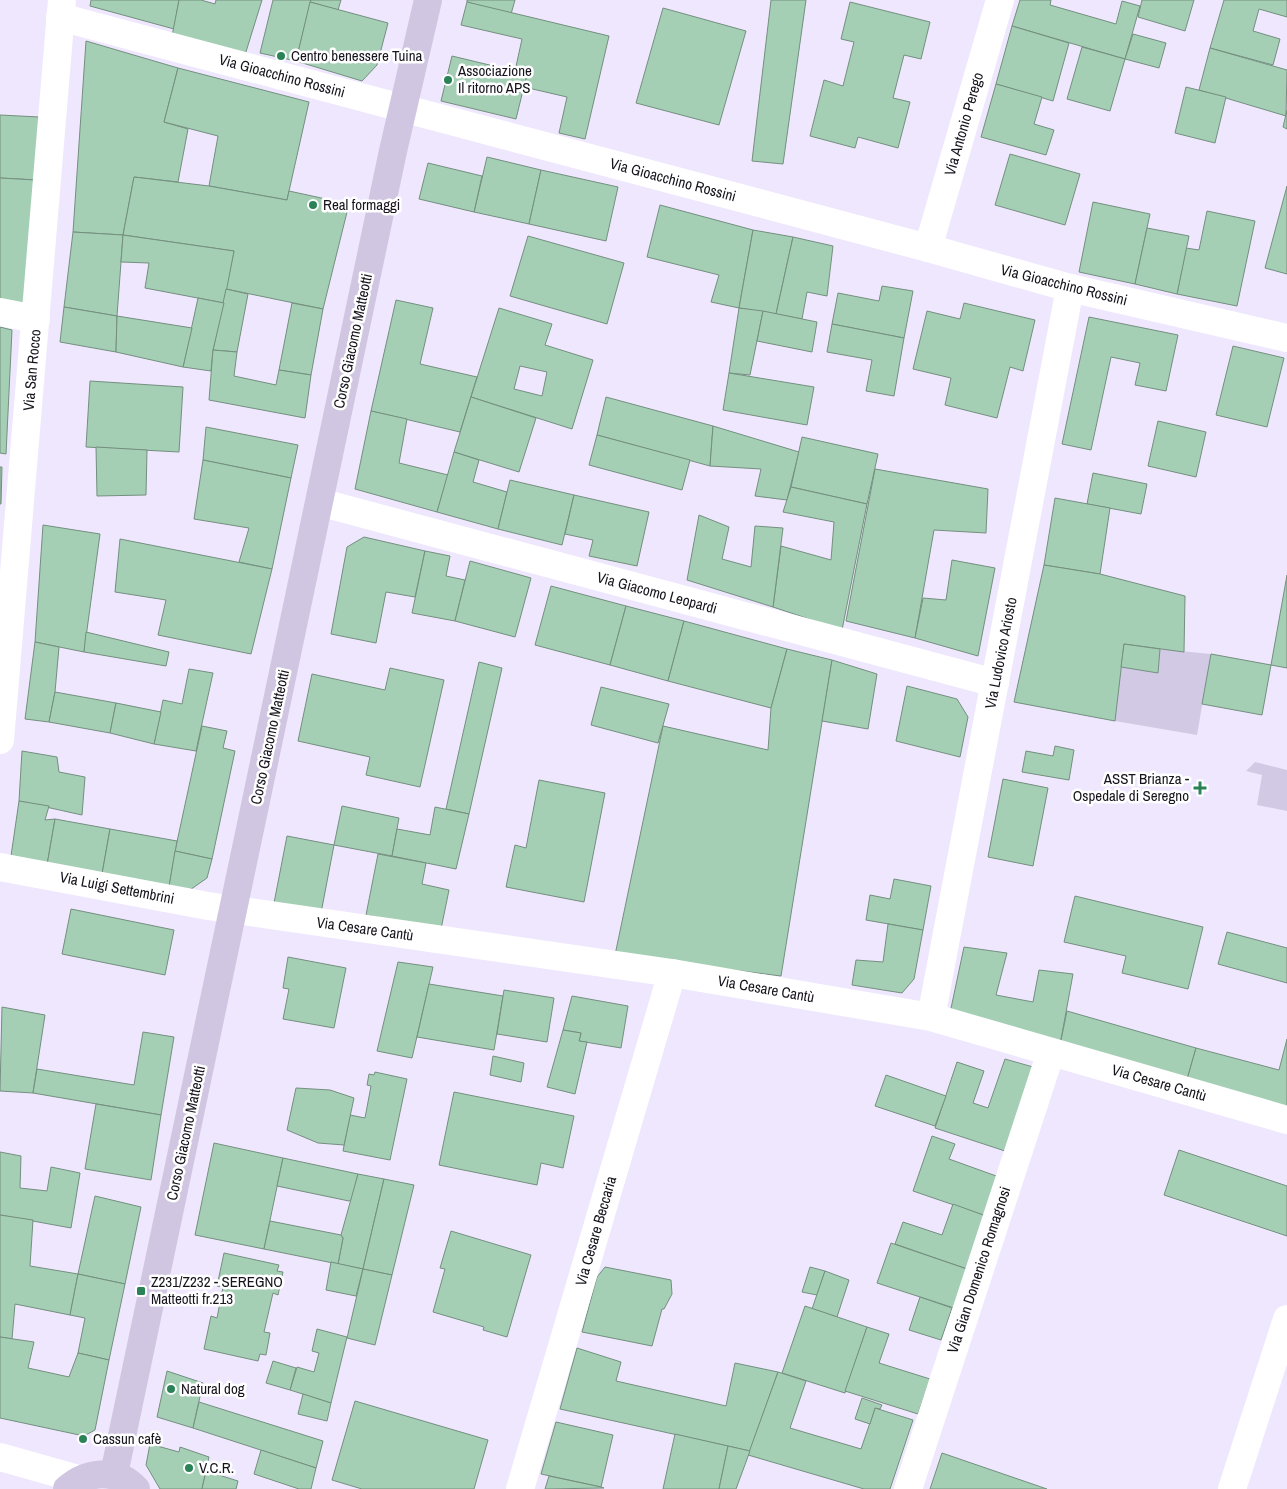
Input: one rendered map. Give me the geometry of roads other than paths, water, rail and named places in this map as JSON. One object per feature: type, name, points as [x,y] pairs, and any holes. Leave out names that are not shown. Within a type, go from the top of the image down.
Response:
[{"type":"main road","name":"Corso Giacomo Matteotti","points":[[125,1482],[234,910],[402,108],[428,0]]},
{"type":"main road","points":[[73,1484],[95,1474],[125,1482]]},
{"type":"street","name":"Via Antonio Perego","points":[[928,248],[1000,0]]},
{"type":"street","name":"Via Gioacchino Rossini","points":[[61,9],[402,108],[928,248],[1070,288],[1287,338]]},
{"type":"street","name":"Via San Rocco","points":[[0,740],[7,588],[36,319],[61,9]]},
{"type":"street","name":"Via Ludovico Ariosto","points":[[931,1017],[1070,288]]},
{"type":"street","points":[[0,312],[36,319]]},
{"type":"street","name":"Via Giacomo Leopardi","points":[[319,502],[995,683]]},
{"type":"street","name":"Via Luigi Settembrini","points":[[0,867],[234,910]]},
{"type":"street","name":"Via Cesare Cantù","points":[[234,910],[672,973],[931,1017],[1287,1120]]},
{"type":"street","name":"Via Cesare Beccaria","points":[[520,1489],[672,973]]},
{"type":"street","name":"Via Gian Domenico Romagnosi","points":[[908,1489],[1051,1052]]},
{"type":"street","points":[[1232,1489],[1287,1319]]},
{"type":"street","points":[[0,1457],[73,1484]]},
{"type":"place","name":"Centro benessere Tuina","points":[[281,56]]},
{"type":"place","name":"Associazione Il ritorno APS","points":[[448,80]]},
{"type":"place","name":"Real formaggi","points":[[313,205]]},
{"type":"place","name":"ASST Brianza - Ospedale di Seregno","points":[[1200,788]]},
{"type":"place","name":"Z231/Z232 - SEREGNO Matteotti fr.213","points":[[141,1291]]},
{"type":"place","name":"Natural dog","points":[[171,1389]]},
{"type":"place","name":"Cassun cafè","points":[[83,1439]]},
{"type":"place","name":"V.C.R.","points":[[189,1468]]}]
